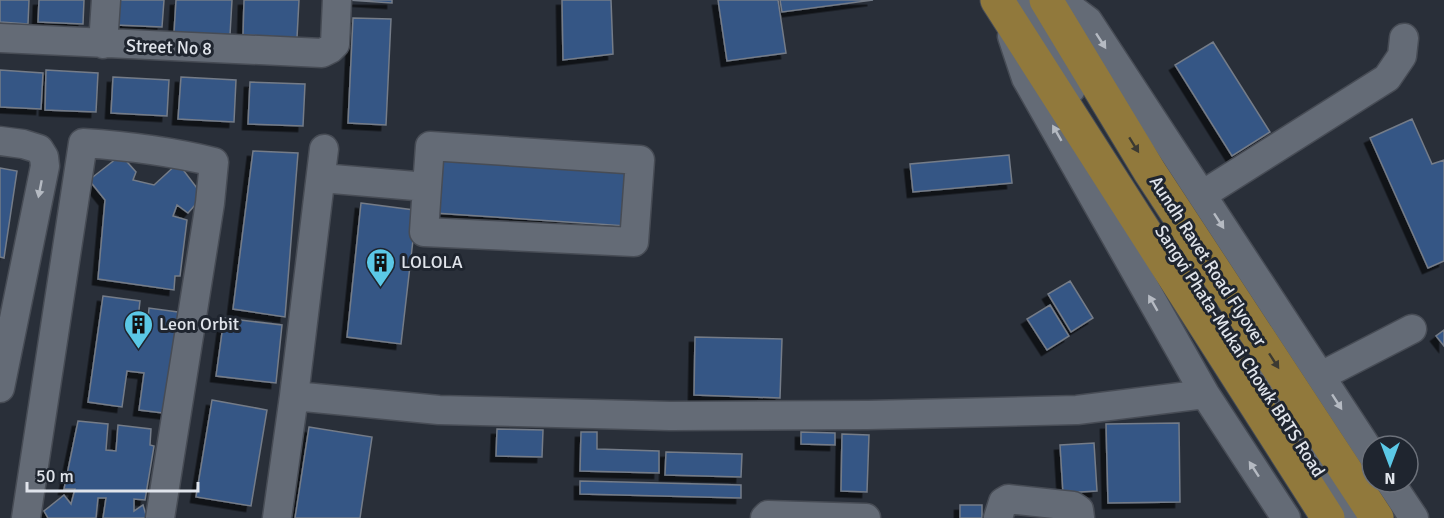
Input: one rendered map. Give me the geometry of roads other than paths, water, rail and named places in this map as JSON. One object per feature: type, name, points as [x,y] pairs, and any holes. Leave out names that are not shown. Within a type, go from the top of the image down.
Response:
[{"type":"main road","name":"Aundh Ravet Road Flyover","points":[[1046,0],[1051,50],[1328,518]]},
{"type":"main road","name":"Aundh Ravet Road Flyover","points":[[1007,3],[1051,50],[1150,172],[1377,518]]},
{"type":"street","points":[[103,44],[106,0]]},
{"type":"street","name":"Street No 8","points":[[0,38],[322,53],[330,50],[335,44],[337,0]]},
{"type":"street","points":[[1060,0],[1088,21],[1360,436]]},
{"type":"street","points":[[1007,3],[1026,78],[1205,394],[1286,518]]},
{"type":"street","points":[[1202,195],[1387,78],[1402,56],[1404,38]]},
{"type":"street","name":"Sangvi Phata-Mukai Chowk BRTS Road","points":[[1051,50],[1085,113],[1349,518]]},
{"type":"street","points":[[0,141],[39,149],[44,157],[45,166],[0,388]]},
{"type":"street","points":[[26,518],[83,143],[170,151],[214,162],[210,203],[160,518]]},
{"type":"street","points":[[430,146],[640,160],[634,242],[424,232],[427,187],[430,146]]},
{"type":"street","points":[[278,518],[324,149]]},
{"type":"street","points":[[321,178],[427,187]]},
{"type":"street","points":[[1321,376],[1412,329]]},
{"type":"street","points":[[294,396],[439,410],[670,416],[868,415],[1077,410],[1205,394]]},
{"type":"street","points":[[1398,494],[1413,518]]},
{"type":"street","points":[[998,518],[1003,502],[1008,499],[1074,506],[1079,510],[1080,518]]},
{"type":"street","points":[[765,518],[768,515],[866,518]]},
{"type":"place","name":"LOLOLA","points":[[380,288]]},
{"type":"place","name":"Leon Orbit","points":[[138,350]]}]
